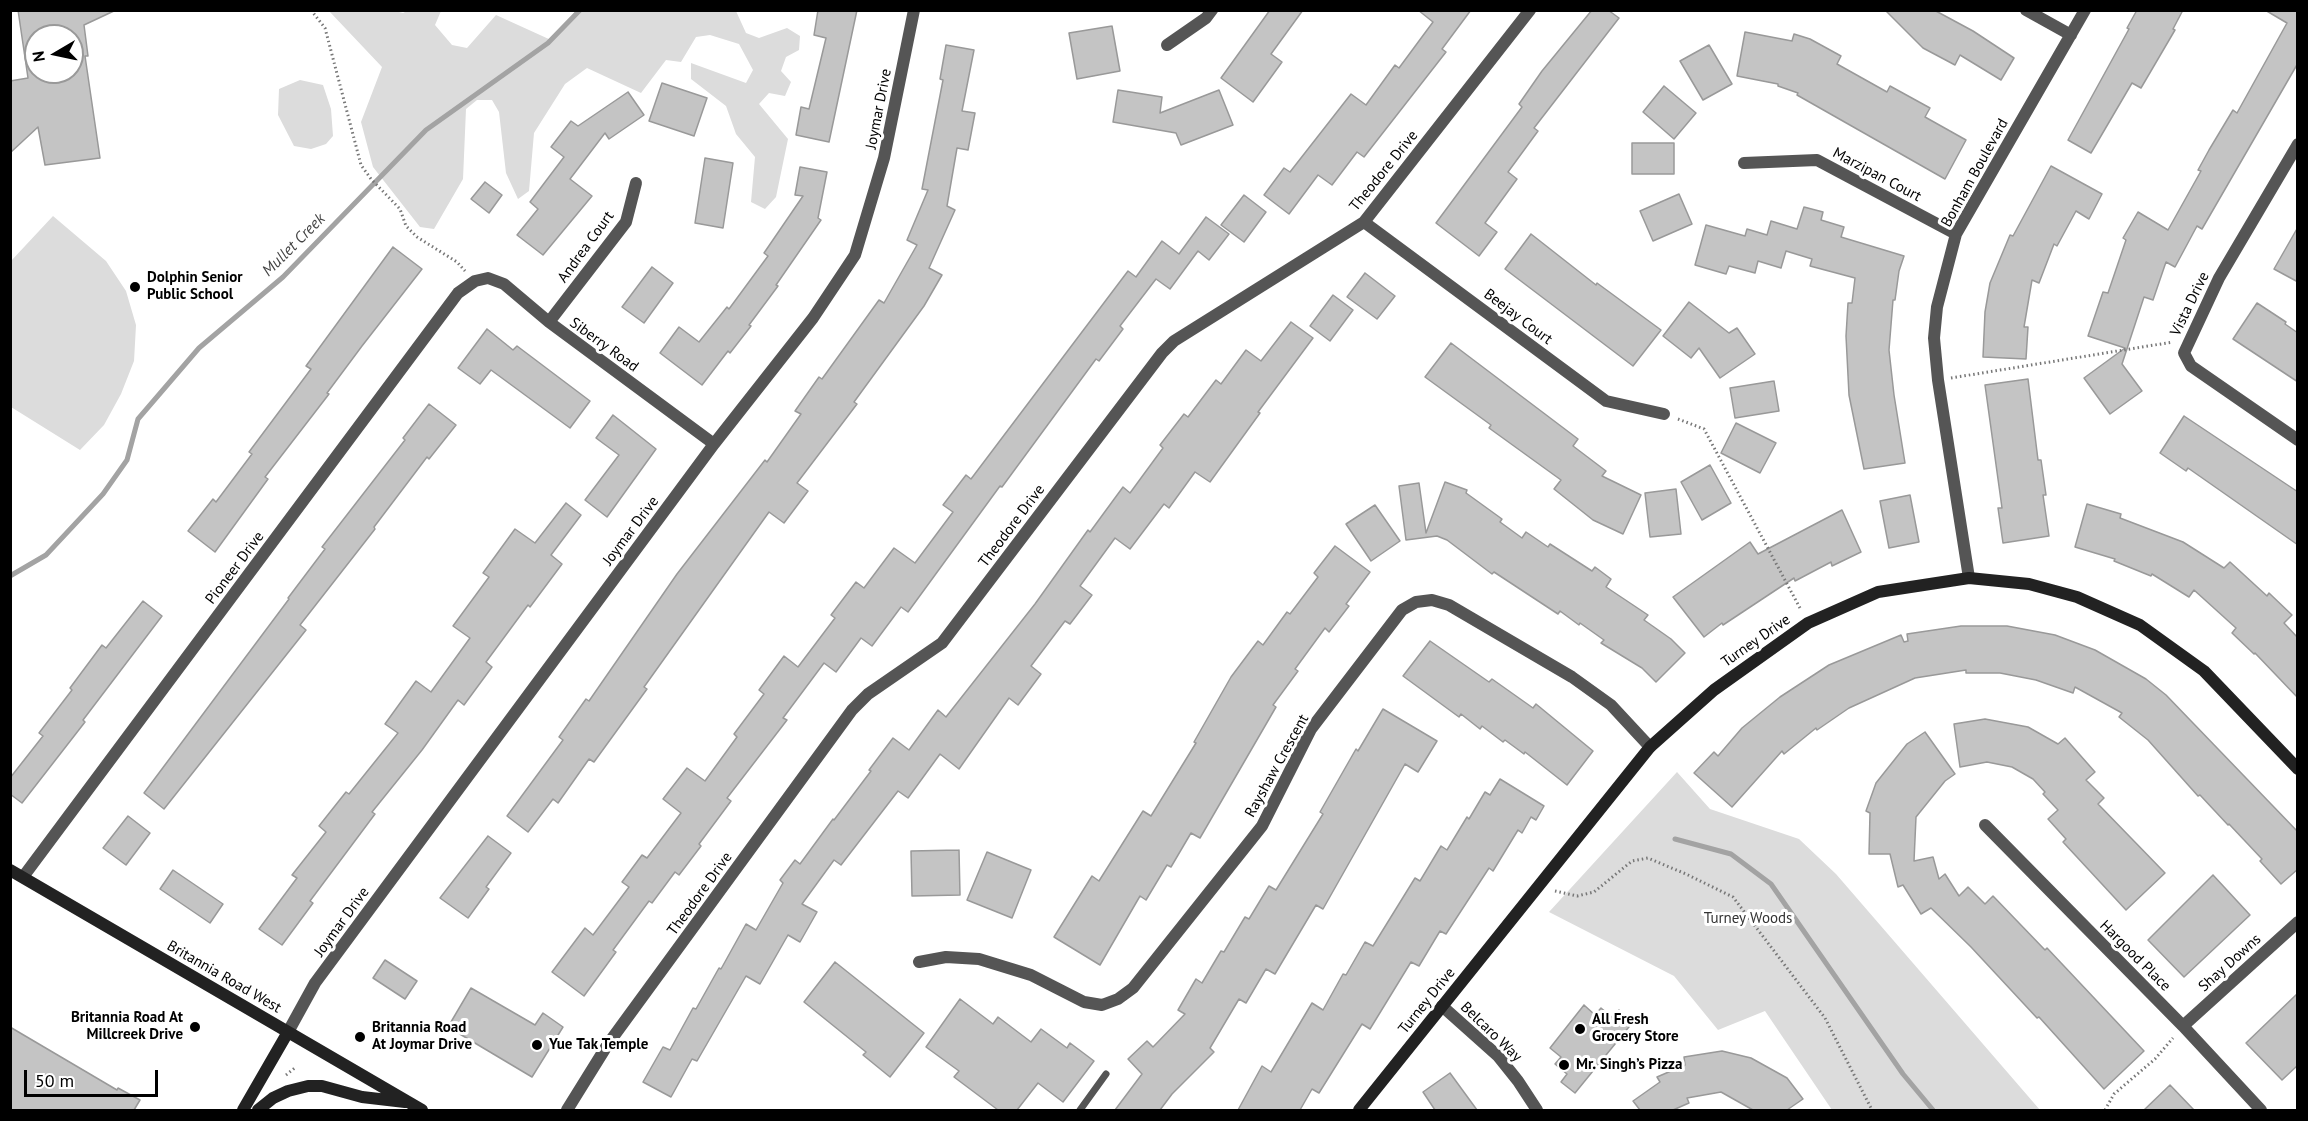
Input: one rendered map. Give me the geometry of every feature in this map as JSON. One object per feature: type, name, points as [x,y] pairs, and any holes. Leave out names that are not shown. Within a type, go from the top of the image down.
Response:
[{"type":"street","name":"Joymar Drive","points":[[288,1032],[315,983],[714,444],[813,318],[855,255],[884,158],[914,10]]},
{"type":"street","points":[[1167,45],[1206,18],[1212,10]]},
{"type":"street","name":"Theodore Drive","points":[[567,1110],[608,1044],[852,710],[868,694],[942,644],[1162,353],[1174,341],[1364,222],[1530,10]]},
{"type":"street","points":[[2026,10],[2071,35]]},
{"type":"street","name":"Bonham Boulevard","points":[[1969,578],[1938,380],[1934,338],[1937,307],[1956,234],[2085,10]]},
{"type":"street","name":"Vista Drive","points":[[2298,144],[2219,278],[2184,353],[2191,366],[2298,440]]},
{"type":"street","name":"Marzipan Court","points":[[1744,163],[1817,160],[1956,234]]},
{"type":"street","name":"Andrea Court","points":[[549,322],[626,222],[636,183]]},
{"type":"street","name":"Beejay Court","points":[[1364,222],[1606,401],[1664,414]]},
{"type":"street","name":"Siberry Road","points":[[475,281],[488,278],[504,284],[549,322],[714,444]]},
{"type":"street","name":"Pioneer Drive","points":[[23,877],[458,292],[475,281]]},
{"type":"street","name":"Turney Drive","points":[[1359,1110],[1650,747],[1714,690],[1808,623],[1878,592],[1969,578],[2029,584],[2078,597],[2140,625],[2204,671],[2298,769]]},
{"type":"street","name":"Rayshaw Crescent","points":[[919,962],[946,957],[979,959],[1031,975],[1084,1002],[1102,1005],[1118,999],[1133,988],[1262,826],[1311,729],[1402,610],[1416,602],[1432,600],[1449,605],[1572,676],[1611,705],[1650,747]]},
{"type":"street","name":"Hargood Place","points":[[1985,825],[2183,1026],[2261,1110]]},
{"type":"street","name":"Britannia Road West","points":[[10,870],[422,1110]]},
{"type":"street","name":"Shay Downs","points":[[2183,1026],[2298,922]]},
{"type":"street","name":"Belcaro Way","points":[[1442,1006],[1498,1056],[1537,1110]]},
{"type":"street","points":[[243,1110],[288,1032]]},
{"type":"street","points":[[258,1110],[273,1098],[308,1086],[322,1086],[362,1097],[410,1103]]},
{"type":"lane","points":[[1080,1110],[1106,1074]]},
{"type":"path","points":[[311,10],[325,28],[361,165],[371,179],[400,209],[406,225],[417,237],[457,262],[475,281]]},
{"type":"path","points":[[1938,380],[2190,339]]},
{"type":"path","points":[[1664,414],[1704,429],[1808,623]]},
{"type":"path","points":[[1538,887],[1577,896],[1594,892],[1632,861],[1648,858],[1733,897],[1825,1018],[1872,1110]]},
{"type":"path","points":[[2105,1110],[2114,1095],[2155,1059],[2183,1026]]},
{"type":"green space","points":[[329,11],[403,13],[441,11],[435,25],[452,45],[467,48],[496,15],[551,40],[573,20],[575,11],[736,11],[746,33],[759,38],[787,28],[800,36],[799,50],[786,57],[781,71],[791,82],[785,96],[769,93],[759,104],[788,139],[776,197],[765,209],[751,202],[755,157],[736,134],[726,106],[691,79],[691,63],[746,83],[753,70],[739,44],[710,35],[696,37],[681,62],[666,60],[641,93],[587,68],[565,84],[534,133],[529,191],[518,199],[506,173],[499,112],[492,100],[477,100],[466,109],[463,179],[434,229],[420,227],[373,167],[361,122],[382,67]]},
{"type":"green space","points":[[300,80],[323,85],[331,109],[333,136],[326,144],[311,149],[294,146],[278,115],[279,89]]},
{"type":"green space","points":[[53,216],[106,261],[126,291],[136,325],[134,361],[121,394],[104,425],[80,450],[11,407],[11,261]]},
{"type":"green space","name":"Turney Woods","points":[[1677,772],[1710,809],[1799,839],[1836,874],[2040,1110],[1832,1110],[1765,1011],[1718,1030],[1674,976],[1549,912]]},
{"type":"building","points":[[18,10],[116,10],[84,25],[24,24],[24,51]]},
{"type":"building","points":[[818,10],[857,10],[829,142],[796,135],[801,107],[809,109],[826,38],[814,35]]},
{"type":"building","points":[[1270,10],[1303,10],[1271,54],[1282,62],[1253,102],[1221,78]]},
{"type":"building","points":[[1418,10],[1471,10],[1442,49],[1446,52],[1364,157],[1357,152],[1332,185],[1318,175],[1289,214],[1264,195],[1284,168],[1290,172],[1351,94],[1366,105],[1395,65],[1399,68],[1433,22]]},
{"type":"building","points":[[1592,10],[1608,10],[1619,18],[1534,128],[1538,131],[1508,172],[1517,179],[1485,223],[1497,232],[1479,256],[1436,223],[1522,107],[1519,104],[1542,71]]},
{"type":"building","points":[[1885,10],[1934,10],[1973,31],[2014,58],[2001,80],[1960,55],[1955,65],[1923,48]]},
{"type":"building","points":[[2137,10],[2183,10],[2173,29],[2175,30],[2141,88],[2132,83],[2091,153],[2068,140],[2129,29],[2127,28]]},
{"type":"building","points":[[2265,10],[2298,10],[2298,63],[2202,229],[2197,226],[2175,267],[2166,262],[2153,300],[2144,297],[2122,364],[2142,391],[2110,414],[2084,378],[2125,348],[2088,336],[2103,292],[2108,293],[2126,240],[2123,238],[2138,212],[2168,230],[2201,171],[2198,170],[2209,150],[2233,110],[2237,113],[2287,23]]},
{"type":"building","points":[[84,25],[88,56],[85,56],[100,158],[45,165],[38,127],[10,153],[10,81],[24,79],[24,84],[84,84]]},
{"type":"building","points":[[1112,26],[1120,71],[1077,79],[1069,33]]},
{"type":"building","points":[[1745,32],[1792,41],[1794,34],[1810,39],[1841,56],[1837,64],[1887,92],[1890,86],[1930,108],[1925,117],[1966,140],[1945,179],[1797,95],[1798,93],[1778,86],[1778,84],[1737,76]]},
{"type":"building","points":[[946,45],[974,50],[962,111],[975,113],[968,150],[957,148],[947,206],[955,210],[929,268],[942,275],[924,306],[854,402],[857,404],[797,483],[808,491],[784,523],[769,512],[644,687],[647,689],[594,762],[589,759],[558,803],[553,799],[528,832],[507,816],[563,740],[559,737],[586,699],[589,701],[677,574],[765,460],[767,462],[801,414],[795,411],[819,377],[822,379],[879,300],[884,303],[917,245],[907,240],[928,190],[922,189],[943,80],[940,79]]},
{"type":"building","points":[[1709,45],[1732,84],[1703,100],[1680,61]]},
{"type":"building","points":[[662,83],[707,98],[694,136],[649,121]]},
{"type":"building","points":[[1664,86],[1696,113],[1674,139],[1643,112]]},
{"type":"building","points":[[1118,90],[1162,97],[1160,113],[1219,90],[1233,125],[1181,145],[1176,133],[1113,122]]},
{"type":"building","points":[[628,92],[644,115],[609,139],[605,133],[570,179],[592,196],[543,255],[517,235],[538,209],[530,202],[564,157],[551,147],[571,121],[578,126]]},
{"type":"building","points":[[1632,143],[1674,143],[1674,174],[1632,174]]},
{"type":"building","points":[[705,158],[733,163],[723,228],[695,223]]},
{"type":"building","points":[[2051,166],[2102,194],[2089,219],[2076,211],[2057,246],[2054,244],[2039,283],[2032,280],[2024,327],[2028,327],[2026,359],[1983,357],[1985,312],[1990,283],[2010,235],[2013,236]]},
{"type":"building","points":[[800,167],[827,172],[818,218],[821,220],[776,285],[778,286],[749,325],[751,326],[702,385],[660,353],[679,327],[699,342],[727,307],[729,309],[768,256],[764,253],[803,196],[795,195]]},
{"type":"building","points":[[485,182],[502,195],[489,213],[471,199]]},
{"type":"building","points":[[1679,194],[1692,224],[1653,241],[1640,211]]},
{"type":"building","points":[[1244,195],[1266,212],[1244,242],[1221,225]]},
{"type":"building","points":[[1804,207],[1823,212],[1821,220],[1844,227],[1841,237],[1904,256],[1899,271],[1895,300],[1893,300],[1889,350],[1905,463],[1864,469],[1849,395],[1846,336],[1848,303],[1852,303],[1855,278],[1810,266],[1812,259],[1786,251],[1781,268],[1758,261],[1755,273],[1729,266],[1726,274],[1695,265],[1706,225],[1745,236],[1747,229],[1767,235],[1771,221],[1797,229]]},
{"type":"building","points":[[1206,217],[1229,234],[1209,260],[1198,251],[1170,289],[1156,279],[1120,326],[1123,329],[1099,361],[1096,359],[908,612],[901,607],[872,646],[861,638],[836,672],[824,663],[783,718],[787,720],[727,798],[731,801],[699,844],[701,846],[679,875],[675,872],[652,903],[649,901],[613,950],[616,952],[584,996],[552,972],[585,928],[593,935],[629,887],[622,882],[642,855],[647,858],[681,813],[663,799],[687,768],[705,781],[737,737],[734,734],[764,694],[759,690],[784,656],[798,667],[835,618],[831,615],[856,582],[864,588],[894,548],[915,563],[953,512],[943,505],[966,475],[971,479],[1128,271],[1136,277],[1162,241],[1179,254]]},
{"type":"building","points":[[2298,227],[2298,282],[2274,269]]},
{"type":"building","points":[[1531,234],[1596,285],[1597,283],[1661,330],[1633,366],[1505,269]]},
{"type":"building","points":[[393,247],[422,269],[265,477],[268,479],[215,552],[188,531],[213,499],[216,502],[252,454],[249,452],[311,369],[306,366]]},
{"type":"building","points":[[652,267],[673,283],[644,323],[622,307]]},
{"type":"building","points":[[1365,273],[1395,296],[1377,319],[1347,297]]},
{"type":"building","points":[[1333,295],[1353,310],[1330,341],[1310,326]]},
{"type":"building","points":[[1689,302],[1729,333],[1737,328],[1755,354],[1720,378],[1699,348],[1691,358],[1663,336]]},
{"type":"building","points":[[2257,303],[2298,333],[2298,382],[2233,339]]},
{"type":"building","points":[[1291,322],[1313,338],[1210,482],[1195,472],[1169,508],[1164,504],[1130,549],[1115,538],[1080,586],[1092,595],[1070,624],[1065,621],[1031,666],[1041,674],[1018,705],[1009,698],[959,769],[940,754],[908,798],[898,791],[841,865],[834,860],[802,904],[817,912],[800,942],[788,935],[760,984],[746,976],[697,1061],[692,1059],[671,1097],[643,1082],[663,1047],[670,1050],[693,1008],[696,1009],[746,924],[756,930],[783,883],[780,880],[795,860],[800,864],[871,771],[869,770],[893,738],[909,750],[938,710],[946,717],[1123,487],[1130,493],[1163,448],[1160,445],[1184,414],[1188,417],[1216,380],[1221,384],[1246,350],[1261,361]]},
{"type":"building","points":[[487,329],[513,350],[517,346],[590,401],[570,428],[491,370],[480,384],[458,368]]},
{"type":"building","points":[[1451,343],[1578,439],[1573,446],[1606,471],[1602,476],[1641,495],[1623,534],[1593,520],[1554,489],[1561,480],[1489,428],[1491,425],[1425,377]]},
{"type":"building","points":[[2028,379],[2038,460],[2041,460],[2046,495],[2043,495],[2049,536],[2003,543],[1998,508],[2002,508],[1985,385]]},
{"type":"building","points":[[1774,381],[1779,411],[1735,418],[1730,388]]},
{"type":"building","points":[[429,404],[456,425],[429,459],[427,457],[374,527],[375,529],[300,625],[306,630],[164,809],[144,793],[289,599],[325,549],[322,547],[405,440],[403,438]]},
{"type":"building","points":[[613,415],[656,449],[607,517],[585,500],[619,455],[596,438]]},
{"type":"building","points":[[2184,416],[2298,492],[2298,545],[2188,468],[2186,471],[2160,453]]},
{"type":"building","points":[[1736,423],[1776,443],[1760,473],[1721,453]]},
{"type":"building","points":[[1710,465],[1731,503],[1702,520],[1681,482]]},
{"type":"building","points":[[1445,482],[1467,490],[1466,493],[1502,519],[1500,522],[1522,538],[1526,532],[1548,547],[1550,544],[1592,571],[1595,567],[1611,579],[1606,587],[1648,615],[1644,620],[1671,639],[1685,653],[1656,682],[1642,668],[1601,643],[1604,640],[1580,623],[1579,625],[1560,611],[1558,614],[1494,572],[1492,574],[1447,540],[1437,536],[1406,540],[1399,486],[1419,483],[1426,533]]},
{"type":"building","points":[[1676,489],[1681,534],[1650,537],[1645,493]]},
{"type":"building","points":[[1910,495],[1919,542],[1889,548],[1880,501]]},
{"type":"building","points":[[566,503],[581,515],[551,555],[562,564],[486,662],[492,667],[464,705],[458,700],[422,750],[372,812],[375,814],[310,901],[313,903],[282,945],[259,929],[297,878],[292,875],[326,832],[319,826],[346,792],[349,794],[398,733],[385,724],[416,681],[431,692],[470,638],[453,626],[489,577],[483,573],[515,529],[535,543]]},
{"type":"building","points":[[2087,504],[2121,514],[2120,518],[2183,542],[2224,568],[2230,562],[2267,596],[2269,593],[2292,615],[2284,623],[2298,638],[2298,698],[2255,653],[2232,633],[2236,628],[2194,590],[2189,597],[2152,574],[2151,576],[2114,561],[2115,559],[2075,547]]},
{"type":"building","points":[[1375,505],[1400,541],[1371,561],[1346,524]]},
{"type":"building","points":[[1842,510],[1861,552],[1832,566],[1831,562],[1795,581],[1794,578],[1723,625],[1722,623],[1704,637],[1673,597],[1750,542],[1758,554]]},
{"type":"building","points":[[1335,546],[1370,572],[1346,604],[1349,606],[1329,632],[1325,628],[1295,669],[1298,671],[1273,705],[1276,707],[1200,838],[1191,833],[1171,867],[1167,865],[1146,900],[1140,896],[1100,965],[1054,937],[1092,876],[1099,881],[1143,811],[1151,816],[1196,743],[1194,742],[1231,677],[1258,641],[1263,645],[1287,612],[1290,614],[1318,577],[1314,573]]},
{"type":"building","points":[[143,601],[162,616],[83,720],[85,722],[22,803],[10,794],[10,778],[43,736],[39,733],[72,690],[70,688],[102,645],[106,648]]},
{"type":"building","points":[[1961,626],[2007,626],[2055,635],[2095,650],[2146,679],[2166,695],[2298,832],[2298,869],[2281,884],[2260,861],[2262,859],[2200,795],[2198,796],[2148,740],[2119,717],[2122,713],[2075,687],[2073,693],[2036,680],[2000,673],[1966,673],[1966,670],[1915,678],[1849,708],[1817,730],[1816,728],[1784,754],[1782,751],[1732,807],[1694,773],[1714,752],[1718,756],[1742,728],[1780,697],[1829,665],[1901,635],[1904,642],[1908,641],[1907,634]]},
{"type":"building","points":[[1430,641],[1489,682],[1492,679],[1533,708],[1536,704],[1593,751],[1567,785],[1525,752],[1524,754],[1505,740],[1503,742],[1482,726],[1480,729],[1461,714],[1459,717],[1403,676]]},
{"type":"building","points":[[1383,709],[1437,741],[1418,772],[1405,764],[1323,909],[1316,905],[1275,974],[1266,969],[1246,1003],[1239,999],[1210,1048],[1214,1052],[1172,1094],[1160,1110],[1115,1110],[1142,1074],[1128,1059],[1147,1041],[1153,1047],[1185,1014],[1178,1010],[1196,979],[1202,983],[1221,951],[1224,952],[1245,917],[1249,919],[1269,886],[1276,890],[1323,814],[1320,812],[1356,749],[1358,751]]},
{"type":"building","points":[[1985,719],[2028,727],[2058,744],[2065,738],[2095,772],[2086,780],[2104,798],[2098,804],[2165,873],[2126,910],[2063,842],[2066,839],[2048,819],[2058,810],[2033,779],[2012,767],[1987,762],[1960,767],[1954,724]]},
{"type":"building","points":[[1925,732],[1955,774],[1945,781],[1916,817],[1914,861],[1933,857],[1939,879],[1945,874],[1959,896],[1968,887],[1985,904],[1993,896],[2045,950],[2047,948],[2144,1051],[2104,1089],[2039,1017],[2037,1018],[1931,908],[1921,914],[1903,885],[1898,887],[1890,854],[1869,854],[1870,813],[1866,811],[1876,783],[1907,744]]},
{"type":"building","points":[[1500,779],[1544,806],[1536,820],[1531,817],[1522,833],[1518,830],[1493,871],[1489,868],[1446,934],[1440,931],[1419,966],[1411,962],[1370,1029],[1362,1024],[1319,1093],[1312,1089],[1300,1110],[1238,1110],[1262,1066],[1271,1072],[1312,1003],[1323,1010],[1343,974],[1346,975],[1365,942],[1373,946],[1415,878],[1420,881],[1441,846],[1447,850],[1485,792],[1490,795]]},
{"type":"building","points":[[128,816],[150,833],[126,865],[103,848]]},
{"type":"building","points":[[488,836],[511,853],[486,887],[489,889],[468,918],[440,898]]},
{"type":"building","points":[[959,850],[960,895],[912,896],[911,851]]},
{"type":"building","points":[[987,852],[1031,870],[1012,918],[967,900]]},
{"type":"building","points":[[173,870],[223,904],[210,923],[160,889]]},
{"type":"building","points":[[2213,875],[2250,915],[2184,977],[2148,940]]},
{"type":"building","points":[[385,960],[417,981],[405,999],[373,978]]},
{"type":"building","points":[[835,962],[924,1033],[890,1077],[863,1055],[866,1052],[804,1002]]},
{"type":"building","points":[[471,988],[535,1025],[543,1013],[563,1027],[532,1077],[448,1027]]},
{"type":"building","points":[[2298,993],[2298,1065],[2282,1080],[2246,1043]]},
{"type":"building","points":[[960,999],[993,1024],[998,1017],[1031,1042],[1041,1029],[1067,1048],[1070,1043],[1094,1061],[1063,1102],[1038,1083],[1017,1110],[998,1110],[954,1077],[959,1071],[926,1047]]},
{"type":"building","points":[[1584,1005],[1595,1015],[1601,1008],[1613,1018],[1619,1010],[1633,1022],[1575,1093],[1561,1082],[1567,1074],[1555,1064],[1561,1057],[1550,1048]]},
{"type":"building","points":[[10,1027],[117,1090],[118,1088],[140,1100],[134,1110],[10,1110]]},
{"type":"building","points":[[1722,1051],[1751,1058],[1787,1078],[1803,1099],[1787,1110],[1753,1110],[1721,1092],[1687,1098],[1689,1103],[1673,1110],[1640,1110],[1633,1101],[1660,1082],[1657,1077],[1685,1065],[1684,1057]]},
{"type":"building","points":[[1450,1073],[1477,1110],[1435,1110],[1423,1092]]},
{"type":"building","points":[[2170,1085],[2194,1110],[2144,1110]]},
{"type":"waterway","name":"Mullet Creek","points":[[10,576],[46,555],[103,494],[127,460],[138,419],[199,348],[283,277],[426,130],[548,43],[580,10]]},
{"type":"waterway","points":[[1675,839],[1731,854],[1771,884],[1903,1074],[1933,1110]]},
{"type":"place","name":"Dolphin Senior Public School","points":[[135,287]]},
{"type":"place","name":"Britannia Road At Millcreek Drive","points":[[195,1027]]},
{"type":"place","name":"All Fresh Grocery Store","points":[[1580,1029]]},
{"type":"place","name":"Britannia Road At Joymar Drive","points":[[360,1037]]},
{"type":"place","name":"Yue Tak Temple","points":[[537,1045]]},
{"type":"place","name":"Mr. Singh’s Pizza","points":[[1564,1065]]}]
